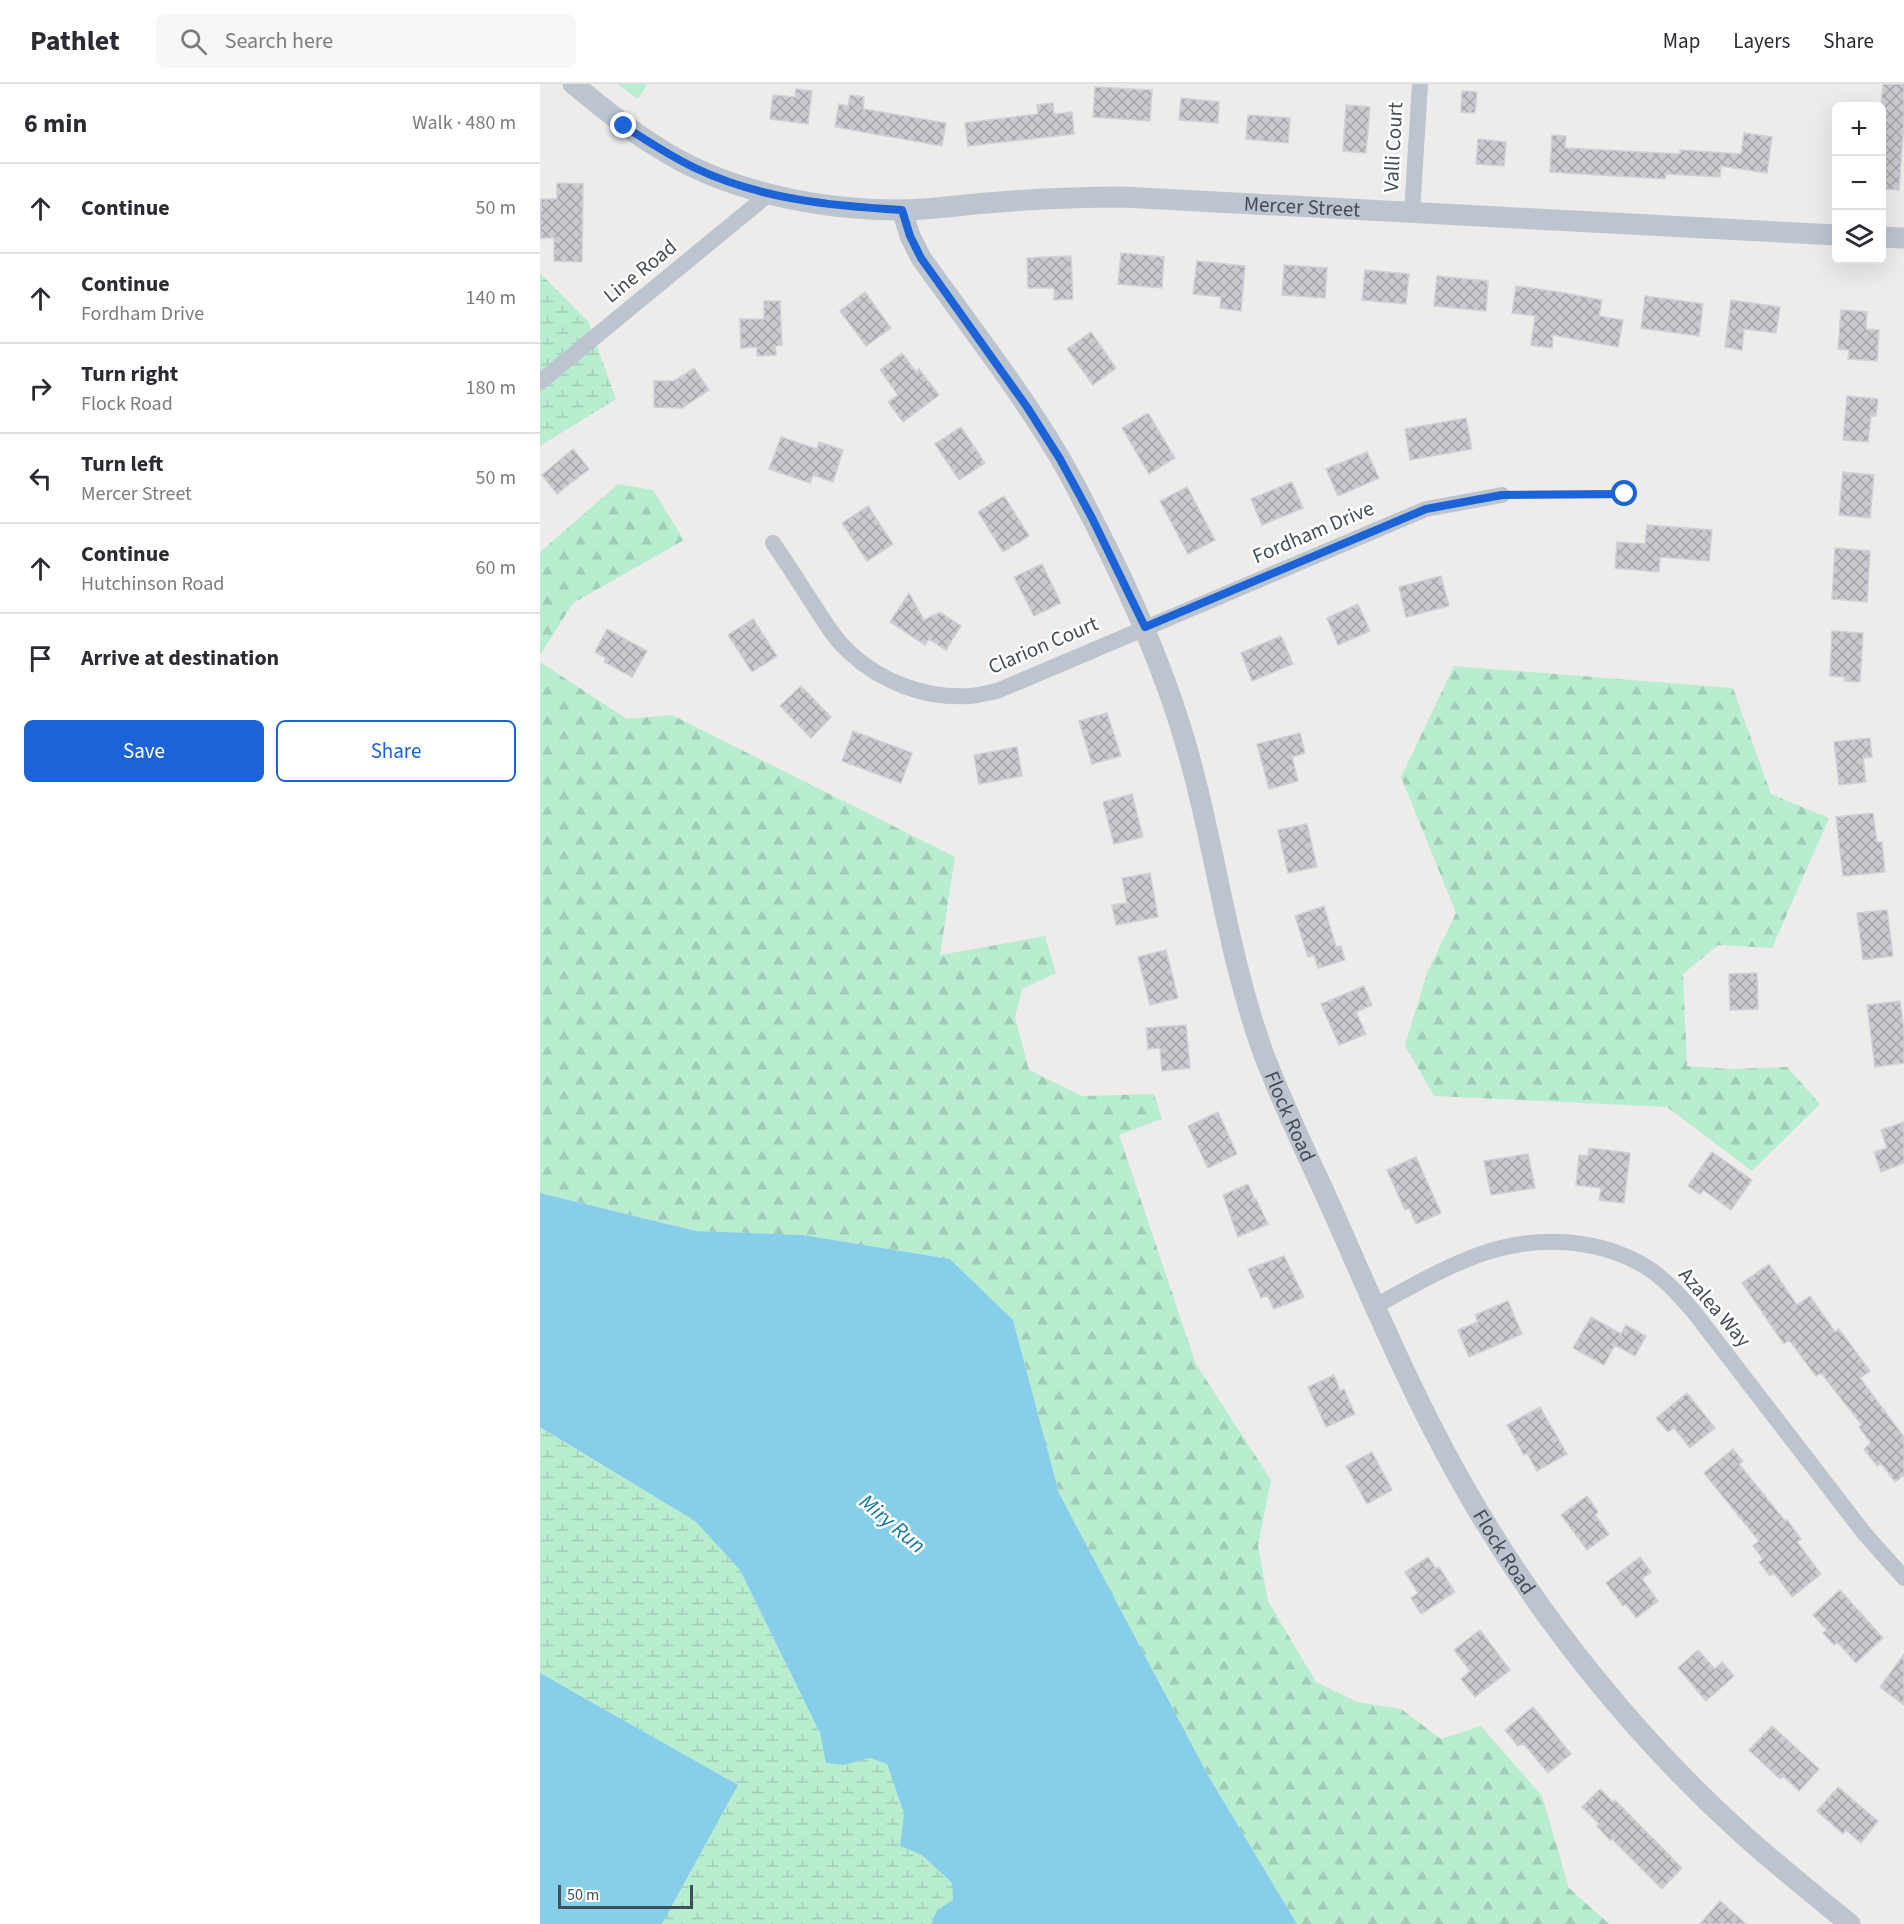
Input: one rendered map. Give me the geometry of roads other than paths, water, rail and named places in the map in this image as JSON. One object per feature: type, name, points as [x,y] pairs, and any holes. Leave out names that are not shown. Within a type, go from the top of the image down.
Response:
[{"type":"street","name":"Mercer Street","points":[[573,84],[624,126],[659,149],[696,168],[728,182],[769,194],[854,208],[902,210],[1059,197],[1124,197],[1832,235]]},
{"type":"street","name":"Valli Court","points":[[1412,213],[1420,84]]},
{"type":"street","name":"Line Road","points":[[540,382],[769,194]]},
{"type":"street","name":"Flock Road","points":[[902,210],[910,236],[921,258],[1027,407],[1060,459],[1092,518],[1145,627],[1179,721],[1196,777],[1231,939],[1263,1052],[1414,1393],[1476,1507],[1529,1589],[1576,1653],[1631,1720],[1672,1765],[1728,1820],[1780,1867],[1850,1924]]},
{"type":"street","points":[[1886,237],[1904,238]]},
{"type":"street","name":"Fordham Drive","points":[[1145,627],[1426,509],[1502,495]]},
{"type":"street","name":"Clarion Court","points":[[773,543],[830,630],[848,651],[876,673],[890,681],[916,690],[943,695],[970,696],[997,691],[1145,627]]},
{"type":"street","name":"Azalea Way","points":[[1375,1306],[1439,1272],[1514,1245],[1542,1241],[1567,1242],[1601,1248],[1628,1257],[1650,1269],[1671,1286],[1694,1312],[1864,1533],[1904,1578]]},
{"type":"lane","points":[[1502,495],[1625,494]]},
{"type":"water","name":"Miry Run","points":[[540,1193],[696,1231],[803,1235],[950,1259],[1013,1320],[1059,1493],[1209,1777],[1297,1924],[931,1924],[937,1910],[953,1900],[952,1883],[922,1855],[900,1846],[904,1813],[887,1764],[870,1758],[844,1765],[826,1763],[820,1733],[740,1570],[695,1521],[540,1427]]},
{"type":"water","points":[[540,1673],[738,1785],[662,1924],[540,1924]]}]
